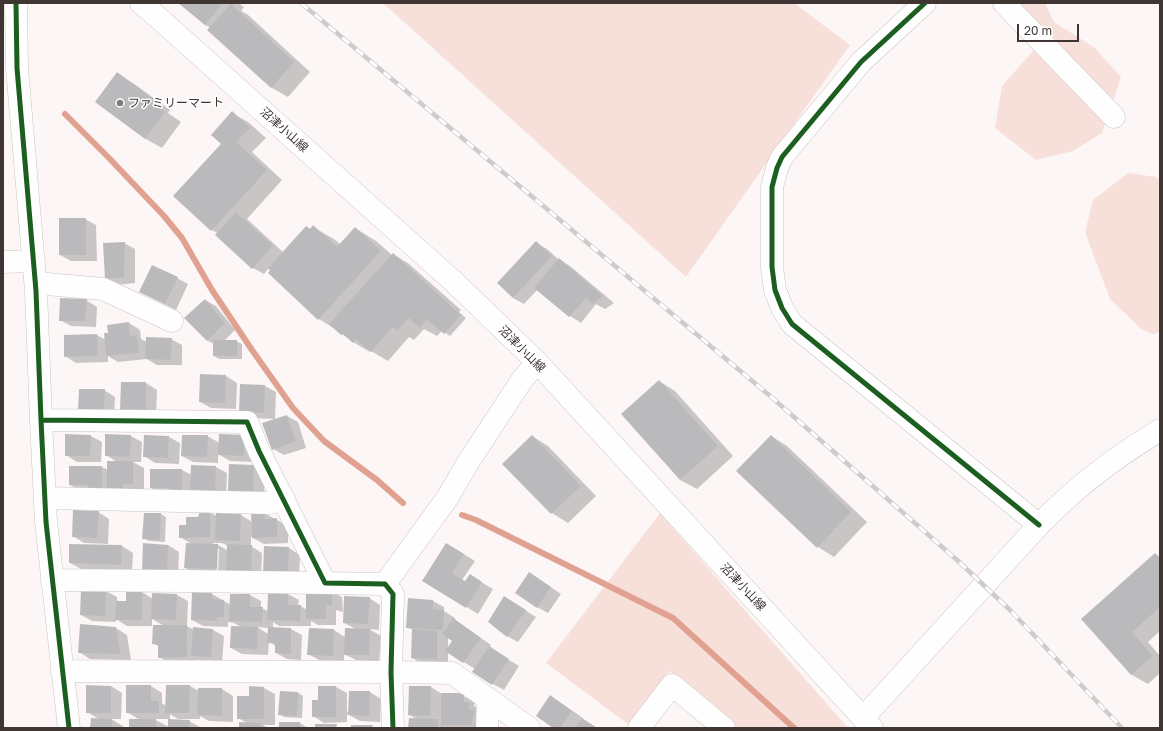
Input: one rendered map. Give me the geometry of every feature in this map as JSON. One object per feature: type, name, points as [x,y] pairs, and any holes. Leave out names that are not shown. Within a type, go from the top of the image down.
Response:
[{"type":"street","points":[[16,3],[17,68],[36,283],[46,522],[69,728]]},
{"type":"street","name":"沼津小山線","points":[[141,3],[453,282],[537,362],[867,723]]},
{"type":"street","points":[[925,3],[861,62],[782,158],[777,168],[772,187],[772,267],[775,290],[782,308],[792,324],[1039,525]]},
{"type":"street","points":[[1004,3],[1114,117]]},
{"type":"street","points":[[3,262],[34,261]]},
{"type":"street","points":[[36,283],[103,289],[172,321]]},
{"type":"street","points":[[385,584],[448,497],[466,464],[522,380],[537,362]]},
{"type":"street","points":[[41,420],[247,422],[259,451],[325,584]]},
{"type":"street","points":[[867,723],[1039,525],[1067,498],[1102,469],[1160,430]]},
{"type":"street","points":[[45,498],[269,503],[284,499]]},
{"type":"street","points":[[52,580],[385,584]]},
{"type":"street","points":[[385,584],[393,594],[391,672],[392,728]]},
{"type":"street","points":[[62,671],[452,673],[529,728]]},
{"type":"street","points":[[639,728],[672,685],[724,728]]},
{"type":"street","points":[[487,728],[488,699]]},
{"type":"shaded area","points":[[383,3],[794,3],[850,45],[686,277]]},
{"type":"shaded area","points":[[1013,3],[1045,3],[1054,22],[1095,48],[1121,77],[1102,133],[1073,151],[1036,160],[995,128],[1002,86],[1033,51],[1037,31]]},
{"type":"shaded area","points":[[1128,173],[1156,177],[1160,180],[1160,332],[1153,334],[1141,329],[1110,299],[1085,232],[1093,200]]},
{"type":"shaded area","points":[[660,513],[848,728],[734,728],[670,671],[629,725],[546,663]]},
{"type":"building","points":[[178,3],[223,3],[205,25]]},
{"type":"building","points":[[231,4],[294,62],[271,88],[207,30]]},
{"type":"building","points":[[117,72],[155,100],[153,103],[165,112],[145,139],[95,102]]},
{"type":"building","points":[[232,111],[250,128],[236,142],[267,170],[211,231],[173,196],[221,144],[211,135]]},
{"type":"building","points":[[236,212],[273,246],[252,269],[215,235]]},
{"type":"building","points":[[59,218],[86,218],[86,255],[59,255]]},
{"type":"building","points":[[313,225],[337,247],[355,227],[381,251],[318,320],[268,273],[270,270],[268,268],[306,226],[310,229]]},
{"type":"building","points":[[536,241],[552,256],[513,298],[497,283]]},
{"type":"building","points":[[125,242],[124,277],[105,279],[103,243]]},
{"type":"building","points":[[393,253],[461,315],[444,334],[427,319],[420,328],[409,318],[397,331],[393,327],[371,352],[356,339],[353,343],[343,334],[341,335],[329,324]]},
{"type":"building","points":[[559,258],[603,296],[593,304],[586,298],[569,317],[534,288]]},
{"type":"building","points":[[152,265],[178,277],[165,304],[139,292]]},
{"type":"building","points":[[60,298],[87,299],[85,321],[59,321]]},
{"type":"building","points":[[205,299],[225,323],[207,341],[184,318]]},
{"type":"building","points":[[129,322],[130,336],[137,335],[139,353],[106,356],[104,333],[108,333],[107,325]]},
{"type":"building","points":[[97,334],[98,356],[64,357],[64,335]]},
{"type":"building","points":[[146,337],[172,338],[171,360],[145,359]]},
{"type":"building","points":[[213,340],[237,340],[237,356],[213,356]]},
{"type":"building","points":[[200,374],[226,375],[225,403],[199,402]]},
{"type":"building","points":[[659,380],[718,446],[680,480],[621,414]]},
{"type":"building","points":[[121,382],[146,382],[146,411],[120,410]]},
{"type":"building","points":[[240,384],[265,385],[264,413],[239,412]]},
{"type":"building","points":[[79,389],[105,389],[104,411],[78,411]]},
{"type":"building","points":[[287,415],[296,441],[272,450],[262,423]]},
{"type":"building","points":[[65,434],[91,435],[90,456],[65,456]]},
{"type":"building","points":[[105,434],[131,435],[130,457],[105,456]]},
{"type":"building","points":[[219,434],[244,435],[244,456],[218,455]]},
{"type":"building","points":[[144,435],[169,436],[168,458],[143,457]]},
{"type":"building","points":[[182,435],[208,435],[207,457],[181,456]]},
{"type":"building","points":[[532,435],[581,486],[551,514],[502,464]]},
{"type":"building","points":[[771,435],[851,512],[817,548],[736,471]]},
{"type":"building","points":[[107,461],[133,461],[133,484],[123,484],[123,489],[107,489]]},
{"type":"building","points":[[229,464],[254,465],[253,492],[228,491]]},
{"type":"building","points":[[191,465],[216,466],[215,493],[190,492]]},
{"type":"building","points":[[69,466],[102,466],[102,492],[88,492],[88,485],[69,485]]},
{"type":"building","points":[[150,469],[182,469],[182,494],[168,494],[169,488],[150,488]]},
{"type":"building","points":[[73,510],[99,511],[97,538],[72,537]]},
{"type":"building","points":[[200,511],[210,511],[210,537],[179,538],[179,525],[186,525],[186,517],[198,517]]},
{"type":"building","points":[[251,512],[264,512],[265,519],[277,518],[277,537],[252,538]]},
{"type":"building","points":[[144,513],[161,513],[160,540],[142,539]]},
{"type":"building","points":[[216,513],[241,514],[240,541],[215,540]]},
{"type":"building","points":[[143,543],[168,545],[167,571],[142,570]]},
{"type":"building","points":[[186,543],[218,544],[217,569],[184,568]]},
{"type":"building","points":[[446,543],[464,554],[452,573],[465,581],[470,574],[482,582],[466,608],[422,581]]},
{"type":"building","points":[[69,544],[122,545],[121,565],[69,563]]},
{"type":"building","points":[[227,544],[252,545],[251,572],[226,571]]},
{"type":"building","points":[[264,546],[289,547],[288,574],[263,573]]},
{"type":"building","points":[[1155,553],[1160,558],[1160,607],[1132,632],[1153,656],[1131,675],[1081,619]]},
{"type":"building","points":[[529,572],[551,587],[537,608],[515,593]]},
{"type":"building","points":[[81,589],[106,590],[105,616],[80,615]]},
{"type":"building","points":[[332,590],[332,606],[326,604],[326,619],[306,619],[306,592]]},
{"type":"building","points":[[126,591],[142,591],[142,620],[115,620],[116,601],[126,601]]},
{"type":"building","points":[[192,592],[212,593],[212,599],[224,600],[224,617],[217,617],[217,621],[191,620]]},
{"type":"building","points":[[268,592],[288,593],[288,605],[301,605],[300,621],[267,620]]},
{"type":"building","points":[[152,593],[177,594],[176,620],[151,619]]},
{"type":"building","points":[[230,594],[250,594],[250,607],[263,607],[262,622],[229,621]]},
{"type":"building","points":[[344,596],[370,597],[368,624],[343,623]]},
{"type":"building","points":[[504,596],[526,610],[507,637],[488,622]]},
{"type":"building","points":[[408,598],[433,600],[433,609],[444,610],[443,630],[406,628]]},
{"type":"building","points":[[453,618],[481,638],[463,663],[445,651],[452,641],[442,634]]},
{"type":"building","points":[[80,624],[116,627],[121,654],[78,653]]},
{"type":"building","points":[[153,625],[187,625],[187,657],[158,658],[158,645],[152,644]]},
{"type":"building","points":[[231,626],[258,627],[257,649],[230,648]]},
{"type":"building","points":[[193,627],[213,629],[211,657],[191,656]]},
{"type":"building","points":[[268,627],[291,628],[291,654],[275,653],[275,643],[267,643]]},
{"type":"building","points":[[309,628],[334,629],[333,656],[307,655]]},
{"type":"building","points":[[345,628],[370,629],[369,655],[344,655]]},
{"type":"building","points":[[412,629],[437,631],[437,659],[411,658]]},
{"type":"building","points":[[489,646],[509,659],[492,685],[472,672]]},
{"type":"building","points":[[86,685],[111,686],[111,713],[86,713]]},
{"type":"building","points":[[126,685],[151,685],[151,701],[159,701],[159,713],[126,713]]},
{"type":"building","points":[[166,685],[190,685],[189,713],[165,713]]},
{"type":"building","points":[[249,686],[264,687],[264,719],[237,719],[237,696],[249,696]]},
{"type":"building","points":[[318,686],[336,686],[336,717],[312,717],[312,700],[318,700]]},
{"type":"building","points":[[409,686],[431,686],[430,716],[408,715]]},
{"type":"building","points":[[198,688],[222,688],[222,716],[197,715]]},
{"type":"building","points":[[280,691],[298,692],[297,716],[278,715]]},
{"type":"building","points":[[349,691],[370,691],[369,716],[348,715]]},
{"type":"building","points":[[441,693],[459,693],[464,695],[464,702],[470,702],[469,709],[475,711],[471,725],[441,725]]},
{"type":"building","points":[[550,695],[572,711],[560,728],[553,728],[536,716]]},
{"type":"building","points":[[91,718],[112,719],[112,728],[90,728]]},
{"type":"building","points":[[409,718],[438,719],[438,728],[408,728]]},
{"type":"building","points":[[582,718],[597,728],[575,728]]},
{"type":"building","points":[[129,719],[156,719],[156,728],[129,728]]},
{"type":"building","points":[[168,719],[190,720],[189,728],[168,728]]},
{"type":"building","points":[[239,722],[261,723],[261,728],[239,728]]},
{"type":"building","points":[[279,722],[300,722],[300,728],[279,728]]},
{"type":"building","points":[[315,724],[337,724],[336,728],[315,728]]},
{"type":"building","points":[[351,725],[373,725],[372,728],[351,728]]},
{"type":"waterway","points":[[65,114],[164,216],[182,238],[212,290],[293,408],[324,441],[377,480],[403,503]]},
{"type":"waterway","points":[[462,515],[476,520],[673,618],[794,728]]},
{"type":"railway","points":[[301,3],[769,395],[957,560],[1010,610],[1122,728]]},
{"type":"cycle path","points":[[16,3],[17,68],[36,291],[46,522],[69,728]]},
{"type":"cycle path","points":[[925,3],[861,62],[782,157],[777,168],[772,187],[772,267],[775,290],[782,308],[792,324],[1039,525]]},
{"type":"cycle path","points":[[41,420],[247,422],[259,451],[325,583],[385,584],[393,594],[391,672],[393,728]]},
{"type":"place","name":"ファミリーマート","points":[[120,103]]}]
